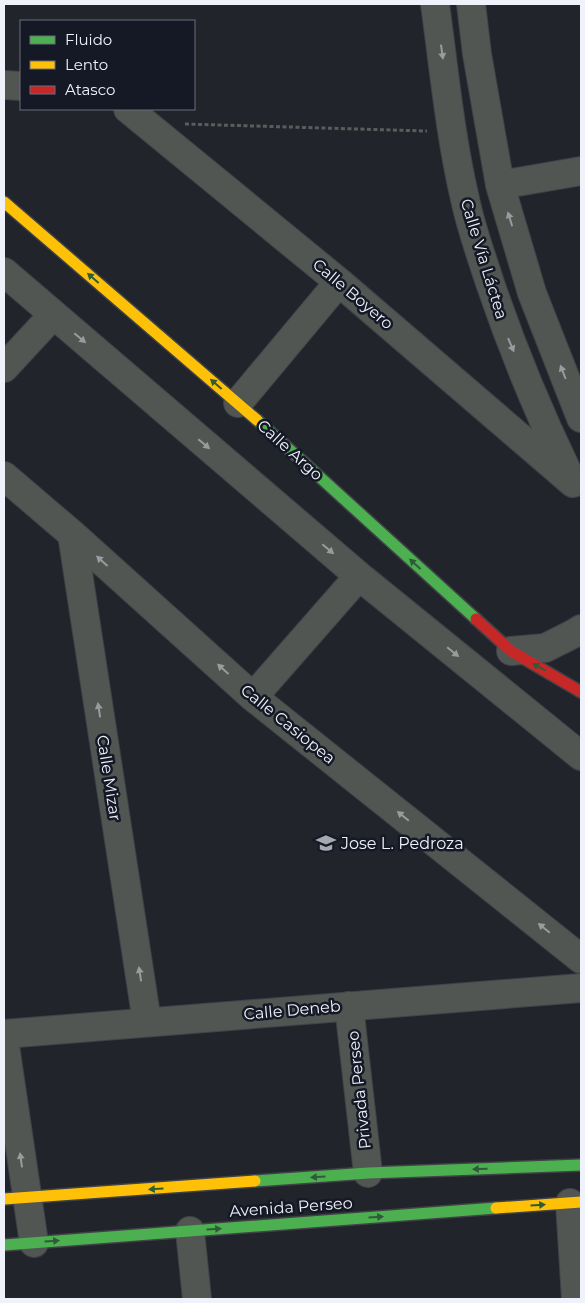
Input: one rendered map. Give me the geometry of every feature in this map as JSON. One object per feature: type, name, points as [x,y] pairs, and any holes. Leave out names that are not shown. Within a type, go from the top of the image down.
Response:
[{"type":"main road","name":"Calle Argo","points":[[4,202],[238,402],[511,651],[581,692]]},
{"type":"main road","name":"Avenida Perseo","points":[[15,1198],[368,1174],[581,1165]]},
{"type":"main road","name":"Avenida Perseo","points":[[4,1245],[576,1202]]},
{"type":"street","name":"Calle Vía Láctea","points":[[435,4],[452,132],[464,199],[475,239],[508,338],[544,422],[577,491]]},
{"type":"street","points":[[471,4],[477,54],[500,185],[532,293],[581,418]]},
{"type":"street","points":[[4,85],[20,86]]},
{"type":"street","name":"Calle Boyero","points":[[138,116],[339,282],[577,491]]},
{"type":"street","points":[[500,185],[581,171]]},
{"type":"street","points":[[4,272],[359,576],[581,756]]},
{"type":"street","points":[[238,402],[339,282]]},
{"type":"street","points":[[4,368],[53,315]]},
{"type":"street","name":"Calle Casiopea","points":[[4,476],[72,534],[254,697],[577,946]]},
{"type":"street","name":"Calle Mizar","points":[[72,534],[147,1022]]},
{"type":"street","points":[[254,697],[359,576]]},
{"type":"street","points":[[511,651],[545,648],[581,628]]},
{"type":"street","name":"Calle Deneb","points":[[4,1034],[581,988]]},
{"type":"street","name":"Privada Perseo","points":[[350,1006],[368,1174]]},
{"type":"street","points":[[4,1039],[15,1198],[34,1242]]},
{"type":"street","points":[[576,1202],[576,1299]]},
{"type":"street","points":[[190,1231],[197,1299]]},
{"type":"path","points":[[138,116],[452,132]]},
{"type":"traffic: fast","points":[[257,420],[476,619]]},
{"type":"traffic: fast","points":[[255,1181],[368,1173],[581,1165]]},
{"type":"traffic: fast","points":[[4,1245],[496,1208]]},
{"type":"traffic: slow","points":[[4,202],[257,420]]},
{"type":"traffic: slow","points":[[4,1199],[255,1181]]},
{"type":"traffic: slow","points":[[496,1208],[581,1202]]},
{"type":"traffic: jam","points":[[476,619],[511,651],[581,692]]},
{"type":"place","name":"Jose L. Pedroza","points":[[326,843]]}]
